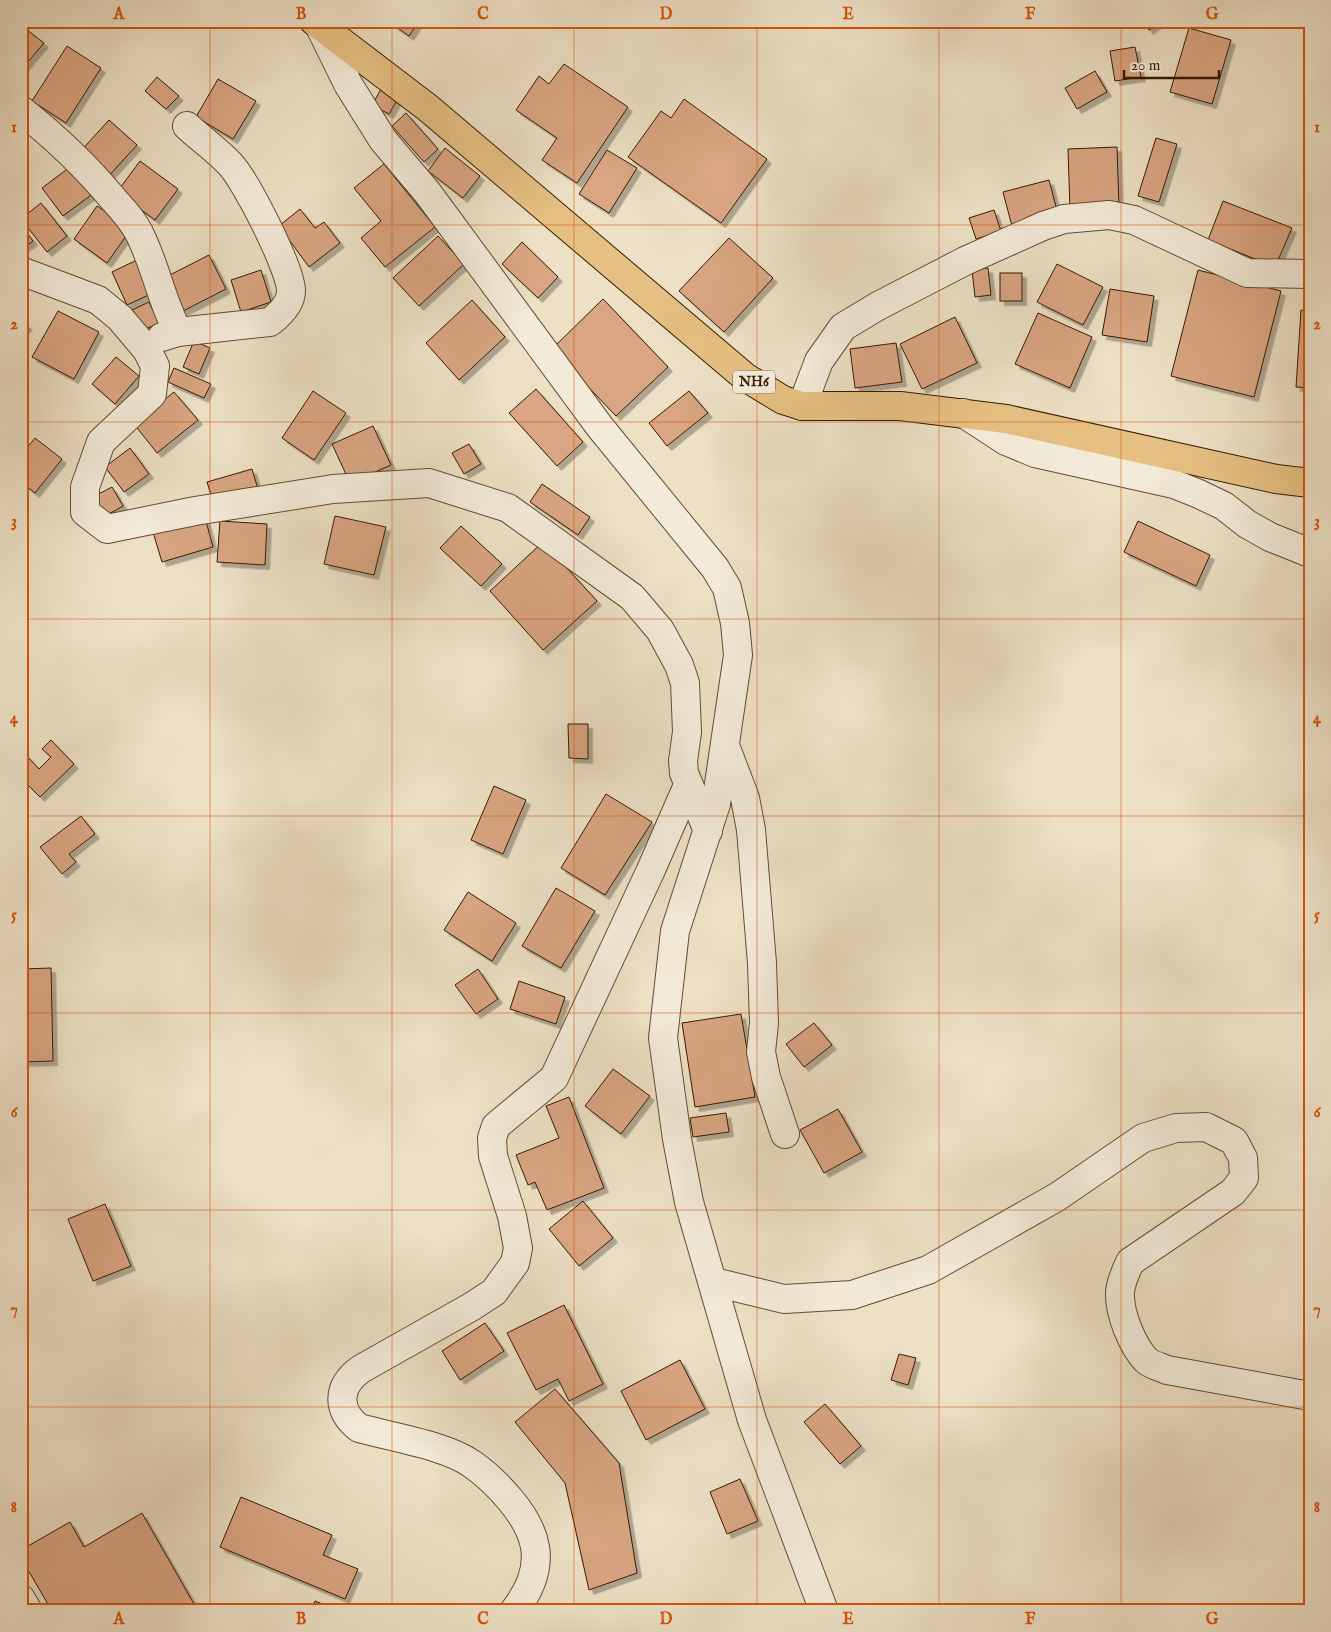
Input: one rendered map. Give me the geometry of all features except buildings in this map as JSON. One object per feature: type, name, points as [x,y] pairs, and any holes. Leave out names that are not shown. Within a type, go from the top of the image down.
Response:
[{"type":"highway","name":"NH6","points":[[317,24],[428,108],[745,377],[783,400],[802,406],[900,406],[1006,419],[1276,479],[1310,483]]},
{"type":"street","points":[[317,24],[348,84],[383,140],[427,192],[600,427],[715,568],[727,588],[735,623],[738,655],[716,804],[675,931],[663,1038],[677,1140],[689,1202],[714,1282],[752,1420],[824,1611]]},
{"type":"street","points":[[21,110],[56,137],[104,188],[133,224],[141,237],[165,304],[178,332]]},
{"type":"street","points":[[147,350],[154,339],[178,332],[270,322],[280,315],[287,304],[291,292],[288,273],[243,180],[230,163],[187,126]]},
{"type":"street","points":[[802,406],[819,361],[843,328],[878,306],[965,261],[1043,226],[1064,219],[1109,215],[1134,220],[1246,273],[1310,274]]},
{"type":"street","points":[[21,271],[56,282],[98,300],[120,318],[147,350],[155,366],[152,394],[101,442],[85,487],[85,512],[107,529],[195,511],[332,490],[428,483],[508,508],[632,598],[660,630],[679,665],[685,683],[687,732],[683,761],[688,785],[708,831]]},
{"type":"street","points":[[963,414],[1006,441],[1035,453],[1174,484],[1199,494],[1224,506],[1247,524],[1270,537],[1310,553]]},
{"type":"street","points":[[725,745],[745,798],[751,830],[762,963],[764,1022],[762,1052],[766,1077],[786,1134]]},
{"type":"street","points":[[514,1611],[525,1597],[535,1572],[535,1547],[524,1520],[505,1493],[471,1463],[436,1448],[358,1428],[348,1420],[343,1410],[344,1387],[347,1380],[361,1369],[494,1292],[515,1263],[518,1248],[512,1216],[493,1156],[492,1138],[496,1126],[554,1078],[650,872],[688,785]]},
{"type":"street","points":[[714,1282],[784,1299],[852,1295],[928,1270],[1057,1196],[1143,1138],[1176,1128],[1206,1127],[1234,1141],[1243,1158],[1244,1178],[1233,1192],[1130,1262],[1120,1293],[1123,1309],[1135,1345],[1148,1362],[1167,1370],[1310,1396]]},
{"type":"street","points":[[21,1599],[28,1611]]}]
